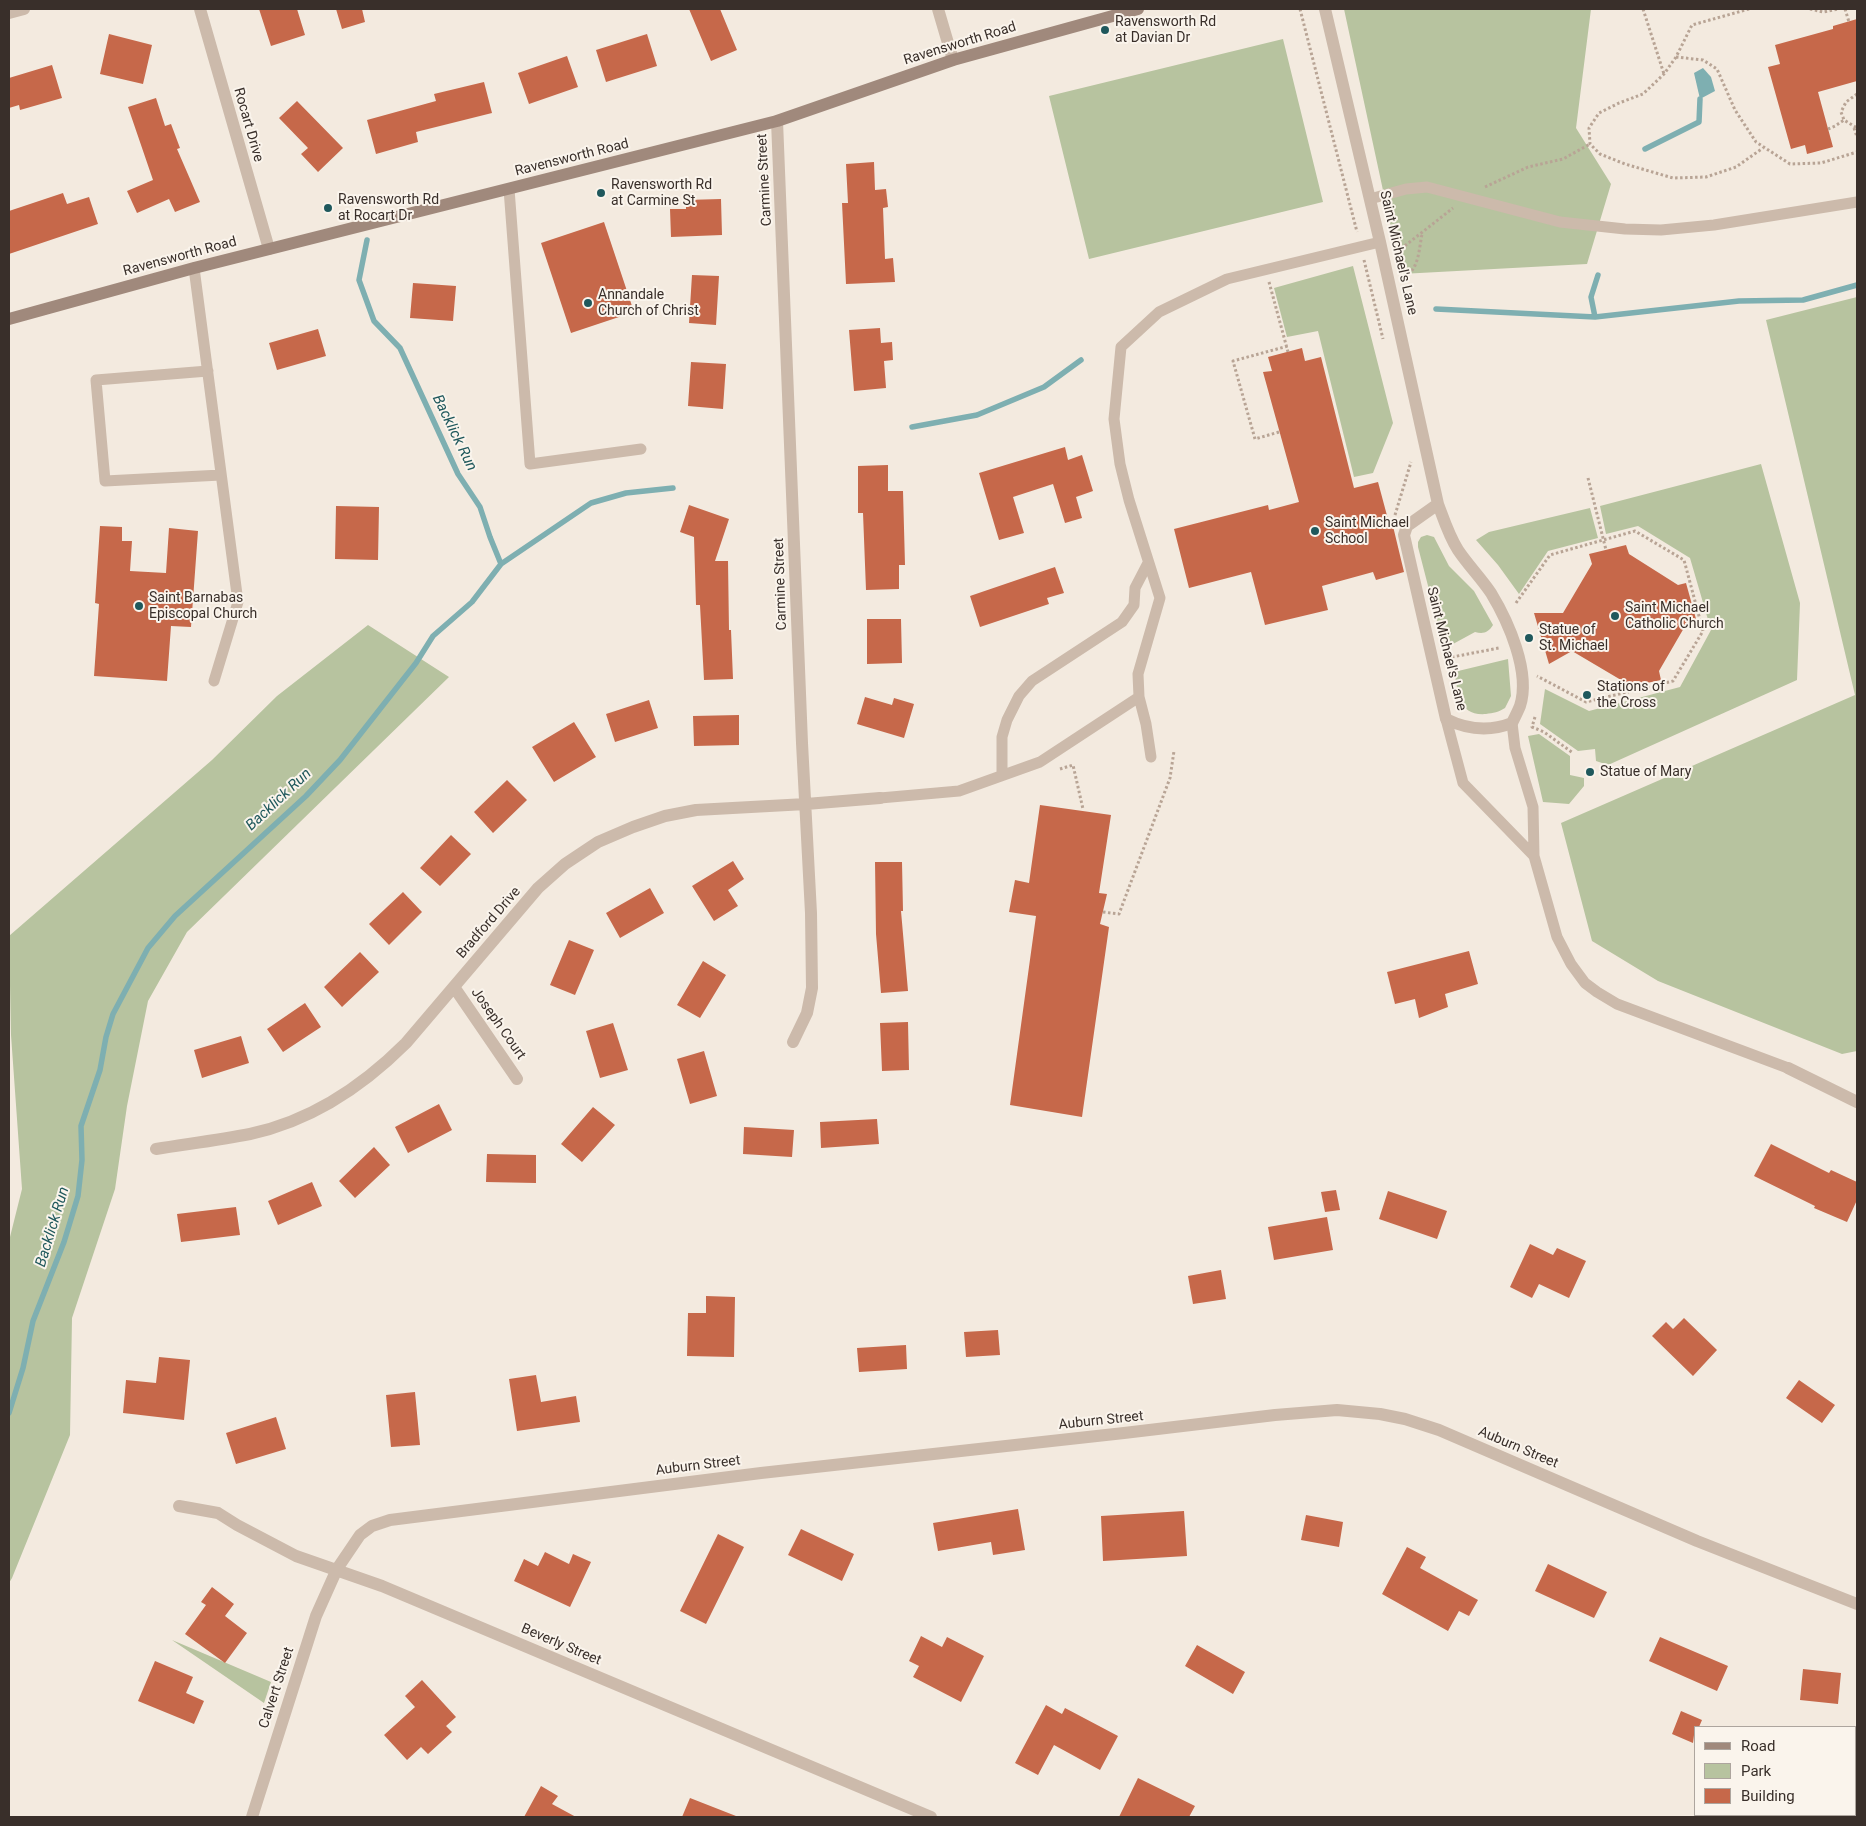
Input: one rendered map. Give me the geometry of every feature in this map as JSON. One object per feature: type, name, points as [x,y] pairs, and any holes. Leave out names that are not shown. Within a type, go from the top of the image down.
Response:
[{"type":"main road","name":"Ravensworth Road","points":[[9,318],[194,268],[777,121],[953,60],[1138,9]]},
{"type":"street","points":[[9,13],[24,9]]},
{"type":"street","name":"Rocart Drive","points":[[200,9],[269,249]]},
{"type":"street","points":[[938,9],[953,60]]},
{"type":"street","name":"Saint Michael's Lane","points":[[1325,9],[1370,198],[1438,504],[1446,528],[1454,542],[1490,592],[1507,622],[1520,664],[1521,704],[1512,723],[1502,727],[1478,729],[1456,724],[1446,719],[1404,535],[1407,526],[1438,504]]},
{"type":"street","name":"Carmine Street","points":[[777,121],[802,743],[811,913],[812,988],[807,1013],[794,1042]]},
{"type":"street","name":"Bradford Drive","points":[[156,1149],[252,1133],[287,1123],[322,1107],[356,1087],[386,1063],[406,1043],[538,888],[565,864],[598,842],[649,821],[696,810],[880,798]]},
{"type":"street","name":"Joseph Court","points":[[454,987],[517,1078]]},
{"type":"street","points":[[1788,1068],[1857,1102]]},
{"type":"street","name":"Auburn Street","points":[[337,1570],[360,1535],[372,1526],[390,1520],[752,1474],[1275,1415],[1338,1410],[1388,1416],[1439,1430],[1697,1541],[1857,1604]]},
{"type":"street","name":"Beverly Street","points":[[179,1506],[218,1512],[237,1525],[296,1556],[392,1590],[930,1817]]},
{"type":"street","name":"Calvert Street","points":[[252,1817],[316,1616],[337,1570]]},
{"type":"lane","points":[[1370,198],[1406,189],[1427,187],[1560,222],[1625,229],[1661,230],[1714,226],[1857,202]]},
{"type":"lane","points":[[509,189],[530,464],[641,448]]},
{"type":"lane","points":[[1150,757],[1146,724],[1139,697],[1138,674],[1160,598],[1120,464],[1114,419],[1121,347],[1159,312],[1227,279],[1380,242]]},
{"type":"lane","points":[[194,268],[238,602],[214,681]]},
{"type":"lane","points":[[208,371],[96,380],[105,481],[221,475]]},
{"type":"lane","points":[[1002,775],[1002,737],[1007,720],[1019,696],[1032,681],[1122,622],[1134,605],[1135,588],[1148,562]]},
{"type":"lane","points":[[880,798],[959,791],[1040,762],[1139,697]]},
{"type":"lane","points":[[1446,719],[1464,783],[1534,856]]},
{"type":"lane","points":[[1512,723],[1515,748],[1533,807],[1534,856],[1560,944],[1571,964],[1585,982],[1617,1004],[1788,1068]]},
{"type":"path","points":[[1300,9],[1356,228]]},
{"type":"path","points":[[1643,9],[1664,74]]},
{"type":"path","points":[[1749,9],[1692,25],[1676,57],[1664,74],[1643,94],[1598,113],[1589,128],[1590,144],[1600,154],[1625,164],[1673,178],[1706,177],[1736,167],[1763,148]]},
{"type":"path","points":[[1810,9],[1823,12],[1838,9]]},
{"type":"path","points":[[1845,9],[1849,22]]},
{"type":"path","points":[[1676,57],[1703,60],[1717,69],[1735,110],[1756,142],[1790,164],[1821,163],[1857,152]]},
{"type":"path","points":[[1857,94],[1846,102],[1841,112],[1844,120],[1856,127],[1857,137]]},
{"type":"path","points":[[1828,128],[1844,120]]},
{"type":"path","points":[[1389,282],[1409,274],[1414,269],[1422,233]]},
{"type":"path","points":[[1364,262],[1385,346]]},
{"type":"path","points":[[1266,269],[1288,346],[1288,352]]},
{"type":"path","points":[[1279,432],[1254,439],[1233,361],[1288,346]]},
{"type":"path","points":[[1396,520],[1395,513],[1412,459]]},
{"type":"path","points":[[1588,478],[1606,550]]},
{"type":"path","points":[[1516,603],[1550,555],[1635,531],[1684,560],[1703,631],[1673,681],[1586,702],[1537,675]]},
{"type":"path","points":[[1432,661],[1502,648]]},
{"type":"path","points":[[1638,685],[1639,689]]},
{"type":"path","points":[[1532,727],[1544,732],[1573,753]]},
{"type":"path","points":[[1103,912],[1119,914],[1170,778],[1174,751]]},
{"type":"path","points":[[1073,765],[1083,809]]},
{"type":"green space","points":[[1344,9],[1591,9],[1576,128],[1611,184],[1587,264],[1401,274]]},
{"type":"green space","points":[[1283,39],[1323,202],[1089,259],[1049,96]]},
{"type":"green space","points":[[1353,266],[1393,423],[1373,473],[1354,477],[1318,331],[1287,337],[1274,288]]},
{"type":"green space","points":[[1857,297],[1857,1051],[1842,1054],[1658,981],[1592,941],[1561,823],[1855,695],[1766,320]]},
{"type":"green space","points":[[1761,464],[1800,603],[1797,680],[1608,765],[1596,761],[1595,749],[1578,751],[1540,724],[1545,689],[1589,711],[1680,687],[1711,630],[1690,558],[1638,526],[1606,534],[1600,506]]},
{"type":"green space","points":[[1590,508],[1598,538],[1548,551],[1519,594],[1498,565],[1476,540],[1489,532]]},
{"type":"green space","points":[[1427,535],[1434,537],[1449,566],[1474,591],[1493,625],[1487,631],[1483,633],[1475,632],[1453,644],[1442,640],[1418,547],[1421,537]]},
{"type":"green space","points":[[368,625],[449,677],[187,932],[148,1001],[127,1106],[115,1189],[72,1318],[70,1435],[9,1583],[9,1241],[22,1189],[11,1035],[9,936],[212,760],[277,696]]},
{"type":"green space","points":[[1508,659],[1511,696],[1505,708],[1486,714],[1477,714],[1465,707],[1461,702],[1454,672]]},
{"type":"green space","points":[[1539,734],[1570,756],[1570,775],[1584,778],[1584,786],[1569,804],[1543,802],[1528,736]]},
{"type":"green space","points":[[172,1640],[271,1682],[264,1703]]},
{"type":"water","points":[[1703,68],[1711,77],[1715,91],[1700,99],[1694,73]]},
{"type":"building","points":[[259,9],[297,9],[305,35],[271,46]]},
{"type":"building","points":[[336,9],[362,9],[365,22],[342,29]]},
{"type":"building","points":[[689,9],[720,9],[737,50],[711,61]]},
{"type":"building","points":[[1857,19],[1857,81],[1818,92],[1833,147],[1807,154],[1805,145],[1791,149],[1768,67],[1780,64],[1775,45],[1833,29],[1833,26]]},
{"type":"building","points":[[109,34],[152,45],[143,84],[100,74]]},
{"type":"building","points":[[647,34],[657,66],[606,82],[596,50]]},
{"type":"building","points":[[567,56],[578,87],[529,104],[518,73]]},
{"type":"building","points":[[52,65],[62,98],[20,110],[19,105],[9,108],[9,78]]},
{"type":"building","points":[[484,82],[492,113],[416,132],[418,142],[376,154],[367,120],[436,101],[434,94]]},
{"type":"building","points":[[156,98],[165,126],[171,124],[180,148],[177,149],[200,202],[175,212],[169,199],[137,213],[127,191],[153,180],[128,107]]},
{"type":"building","points":[[297,101],[343,148],[318,172],[301,154],[308,148],[279,118]]},
{"type":"building","points":[[874,162],[875,190],[886,189],[888,207],[883,208],[885,259],[893,258],[895,282],[846,284],[842,203],[848,203],[846,164]]},
{"type":"building","points":[[63,193],[67,204],[89,197],[98,224],[9,254],[9,211]]},
{"type":"building","points":[[721,199],[722,235],[671,237],[670,209],[686,209],[686,200]]},
{"type":"building","points":[[604,222],[634,312],[571,333],[541,243]]},
{"type":"building","points":[[692,275],[719,276],[716,325],[689,323]]},
{"type":"building","points":[[413,283],[456,286],[453,321],[410,318]]},
{"type":"building","points":[[880,328],[881,343],[892,342],[893,360],[884,361],[886,388],[854,391],[849,330]]},
{"type":"building","points":[[318,329],[326,356],[277,370],[269,343]]},
{"type":"building","points":[[1302,348],[1305,361],[1321,357],[1354,488],[1378,482],[1389,523],[1392,522],[1404,572],[1376,580],[1373,572],[1322,586],[1328,610],[1265,625],[1251,572],[1189,588],[1174,529],[1268,505],[1269,510],[1299,502],[1263,372],[1272,371],[1268,357]]},
{"type":"building","points":[[691,362],[726,364],[723,409],[688,406]]},
{"type":"building","points":[[1065,447],[1068,460],[1082,455],[1093,491],[1076,497],[1082,518],[1065,523],[1053,484],[1013,497],[1024,533],[999,540],[979,473]]},
{"type":"building","points":[[888,465],[888,491],[903,491],[905,565],[899,565],[899,589],[866,590],[863,513],[858,513],[858,466]]},
{"type":"building","points":[[689,505],[729,519],[715,561],[728,561],[729,630],[731,630],[733,679],[704,680],[700,605],[696,605],[694,537],[680,532]]},
{"type":"building","points":[[336,506],[379,507],[378,560],[335,559]]},
{"type":"building","points":[[100,526],[122,527],[122,541],[132,541],[130,571],[166,573],[169,528],[198,531],[191,627],[171,626],[167,681],[94,676],[99,604],[95,603]]},
{"type":"building","name":"Saint Michael Catholic Church","points":[[1626,545],[1629,554],[1678,585],[1686,583],[1696,619],[1688,621],[1659,671],[1661,680],[1623,688],[1621,680],[1572,651],[1549,664],[1534,613],[1563,613],[1592,564],[1589,554]]},
{"type":"building","points":[[1055,567],[1064,593],[1047,598],[1049,604],[980,627],[970,596]]},
{"type":"building","points":[[867,619],[901,619],[902,663],[867,664]]},
{"type":"building","points":[[865,697],[892,705],[894,698],[914,704],[904,738],[857,724]]},
{"type":"building","points":[[649,700],[658,728],[615,742],[606,714]]},
{"type":"building","points":[[739,715],[739,745],[694,746],[693,716]]},
{"type":"building","points":[[574,722],[596,757],[554,782],[532,747]]},
{"type":"building","points":[[507,780],[527,800],[493,833],[474,812]]},
{"type":"building","points":[[1040,805],[1111,815],[1099,893],[1107,894],[1100,924],[1109,927],[1082,1117],[1010,1105],[1036,916],[1009,912],[1015,880],[1029,883]]},
{"type":"building","points":[[451,835],[471,854],[440,886],[420,868]]},
{"type":"building","points":[[733,861],[744,879],[728,890],[738,906],[714,921],[692,886]]},
{"type":"building","points":[[875,862],[902,862],[903,911],[901,911],[908,991],[881,993],[876,934]]},
{"type":"building","points":[[650,888],[664,913],[620,938],[606,913]]},
{"type":"building","points":[[403,892],[422,912],[389,945],[369,924]]},
{"type":"building","points":[[569,940],[594,950],[575,995],[550,985]]},
{"type":"building","points":[[1469,951],[1478,984],[1445,994],[1448,1007],[1419,1018],[1415,999],[1395,1004],[1387,972]]},
{"type":"building","points":[[360,952],[379,972],[342,1007],[324,987]]},
{"type":"building","points":[[703,961],[726,975],[700,1018],[677,1005]]},
{"type":"building","points":[[305,1003],[321,1027],[283,1052],[267,1029]]},
{"type":"building","points":[[908,1022],[909,1070],[882,1071],[880,1023]]},
{"type":"building","points":[[613,1023],[628,1070],[600,1078],[586,1031]]},
{"type":"building","points":[[241,1036],[249,1063],[202,1078],[194,1050]]},
{"type":"building","points":[[704,1051],[717,1096],[690,1104],[677,1059]]},
{"type":"building","points":[[439,1104],[452,1130],[408,1153],[395,1127]]},
{"type":"building","points":[[593,1107],[615,1125],[582,1162],[561,1144]]},
{"type":"building","points":[[877,1119],[879,1144],[821,1148],[820,1122]]},
{"type":"building","points":[[744,1127],[794,1130],[792,1157],[743,1154]]},
{"type":"building","points":[[1771,1144],[1829,1173],[1831,1170],[1857,1182],[1857,1200],[1847,1222],[1814,1208],[1815,1206],[1754,1176]]},
{"type":"building","points":[[374,1147],[390,1165],[355,1198],[339,1181]]},
{"type":"building","points":[[487,1154],[536,1155],[536,1183],[486,1182]]},
{"type":"building","points":[[312,1182],[322,1206],[278,1225],[268,1201]]},
{"type":"building","points":[[1336,1190],[1340,1210],[1325,1212],[1321,1192]]},
{"type":"building","points":[[1388,1191],[1447,1211],[1437,1239],[1379,1219]]},
{"type":"building","points":[[236,1207],[240,1235],[181,1242],[177,1214]]},
{"type":"building","points":[[1327,1217],[1333,1250],[1274,1260],[1268,1227]]},
{"type":"building","points":[[1530,1244],[1553,1255],[1557,1248],[1586,1261],[1569,1298],[1539,1284],[1532,1298],[1510,1287]]},
{"type":"building","points":[[1221,1270],[1226,1299],[1193,1304],[1188,1276]]},
{"type":"building","points":[[706,1296],[735,1297],[734,1357],[687,1356],[688,1313],[706,1313]]},
{"type":"building","points":[[1684,1318],[1717,1350],[1693,1376],[1652,1336],[1666,1322],[1673,1329]]},
{"type":"building","points":[[998,1330],[1000,1355],[966,1357],[964,1332]]},
{"type":"building","points":[[906,1345],[907,1369],[859,1372],[857,1348]]},
{"type":"building","points":[[159,1357],[190,1360],[184,1420],[123,1413],[126,1380],[156,1383]]},
{"type":"building","points":[[536,1375],[541,1402],[576,1396],[580,1422],[517,1431],[509,1379]]},
{"type":"building","points":[[1799,1380],[1835,1405],[1822,1423],[1786,1398]]},
{"type":"building","points":[[415,1392],[420,1445],[391,1447],[386,1395]]},
{"type":"building","points":[[276,1417],[286,1449],[236,1464],[226,1433]]},
{"type":"building","points":[[1018,1509],[1025,1550],[993,1555],[991,1542],[938,1551],[933,1523]]},
{"type":"building","points":[[1184,1511],[1187,1556],[1103,1561],[1101,1516]]},
{"type":"building","points":[[1306,1515],[1343,1522],[1339,1547],[1301,1540]]},
{"type":"building","points":[[801,1529],[854,1554],[842,1581],[788,1555]]},
{"type":"building","points":[[718,1534],[744,1547],[706,1624],[680,1611]]},
{"type":"building","points":[[1407,1547],[1426,1557],[1420,1568],[1478,1600],[1469,1616],[1459,1611],[1448,1631],[1382,1594]]},
{"type":"building","points":[[545,1552],[569,1564],[573,1554],[591,1562],[570,1607],[514,1581],[524,1559],[538,1566]]},
{"type":"building","points":[[1548,1564],[1607,1592],[1594,1618],[1535,1591]]},
{"type":"building","points":[[212,1587],[234,1604],[225,1616],[247,1633],[225,1663],[185,1634],[206,1605],[201,1602]]},
{"type":"building","points":[[921,1636],[942,1647],[947,1637],[984,1656],[961,1702],[913,1677],[919,1666],[909,1661]]},
{"type":"building","points":[[1660,1637],[1728,1666],[1717,1691],[1649,1661]]},
{"type":"building","points":[[1197,1645],[1245,1672],[1233,1694],[1185,1666]]},
{"type":"building","points":[[155,1661],[193,1677],[186,1693],[204,1701],[194,1724],[138,1701]]},
{"type":"building","points":[[1803,1669],[1841,1673],[1838,1704],[1800,1700]]},
{"type":"building","points":[[422,1680],[456,1717],[446,1726],[452,1732],[428,1754],[421,1747],[407,1760],[384,1735],[415,1707],[405,1696]]},
{"type":"building","points":[[1046,1705],[1062,1714],[1065,1708],[1118,1736],[1100,1770],[1054,1745],[1038,1775],[1015,1763]]},
{"type":"building","points":[[1681,1711],[1702,1720],[1699,1726],[1694,1726],[1693,1743],[1672,1734]]},
{"type":"building","points":[[1138,1778],[1195,1806],[1189,1817],[1119,1817]]},
{"type":"building","points":[[541,1786],[558,1796],[552,1804],[576,1817],[524,1817]]},
{"type":"building","points":[[690,1798],[736,1816],[682,1817]]},
{"type":"waterway","points":[[1645,149],[1699,122],[1700,99]]},
{"type":"waterway","name":"Backlick Run","points":[[9,1413],[23,1368],[33,1321],[64,1242],[78,1196],[82,1160],[81,1126],[100,1070],[106,1037],[113,1014],[148,948],[175,916],[306,796],[340,760],[416,663],[433,636],[472,602],[501,564],[480,507],[458,474],[400,348],[374,321],[359,280],[367,240]]},
{"type":"waterway","points":[[1595,317],[1591,297],[1598,275]]},
{"type":"waterway","points":[[1436,309],[1595,317],[1739,301],[1803,300],[1857,285]]},
{"type":"waterway","points":[[912,427],[977,415],[1044,387],[1081,360]]},
{"type":"waterway","points":[[501,564],[591,503],[626,493],[673,488]]},
{"type":"place","name":"Ravensworth Rd at Davian Dr","points":[[1105,30]]},
{"type":"place","name":"Ravensworth Rd at Carmine St","points":[[601,193]]},
{"type":"place","name":"Ravensworth Rd at Rocart Dr","points":[[328,208]]},
{"type":"place","name":"Annandale Church of Christ","points":[[588,303]]},
{"type":"place","name":"Saint Michael School","points":[[1315,531]]},
{"type":"place","name":"Saint Barnabas Episcopal Church","points":[[139,606]]},
{"type":"place","name":"Saint Michael Catholic Church","points":[[1615,616]]},
{"type":"place","name":"Statue of St. Michael","points":[[1529,638]]},
{"type":"place","name":"Stations of the Cross","points":[[1587,695]]},
{"type":"place","name":"Statue of Mary","points":[[1590,772]]}]
